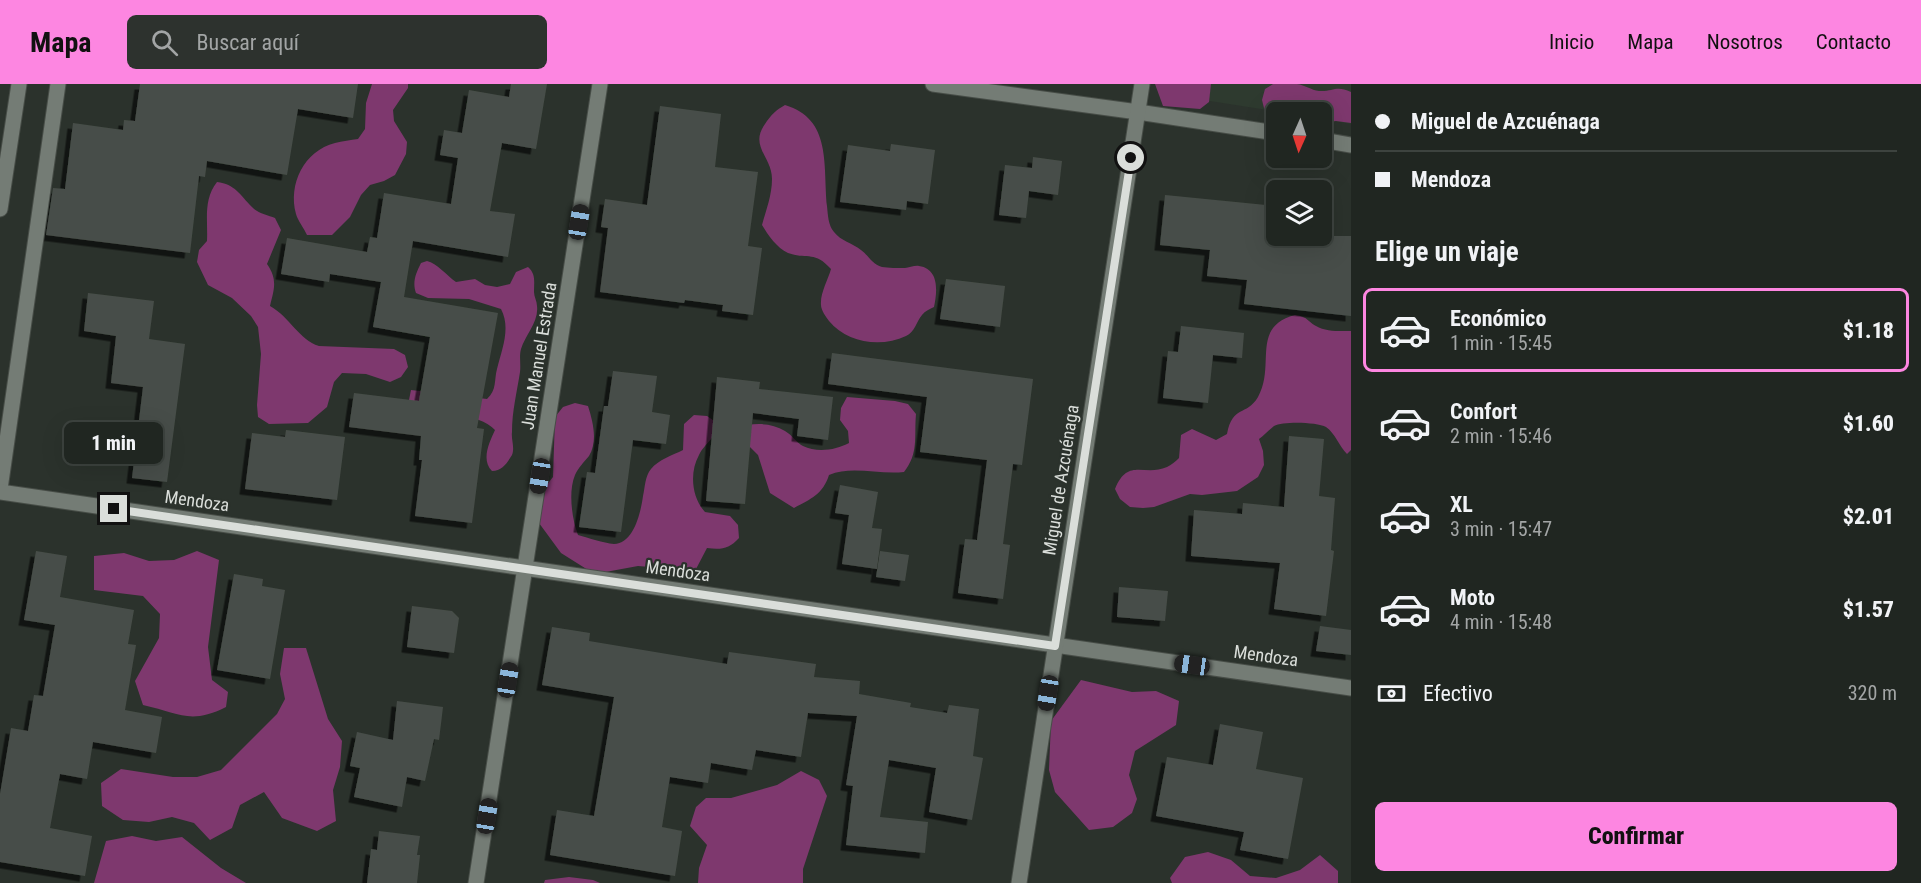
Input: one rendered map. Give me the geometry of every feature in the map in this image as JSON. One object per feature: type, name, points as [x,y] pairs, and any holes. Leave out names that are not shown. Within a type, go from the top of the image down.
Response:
[{"type":"street","points":[[0,209],[19,84]]},
{"type":"street","points":[[0,490],[58,84]]},
{"type":"street","name":"Juan Manuel Estrada","points":[[476,883],[600,84]]},
{"type":"street","points":[[933,84],[1266,131]]},
{"type":"street","name":"Miguel de Azcuénaga","points":[[1019,883],[1142,84]]},
{"type":"street","points":[[1332,142],[1351,145]]},
{"type":"street","name":"Mendoza","points":[[0,490],[1351,688]]},
{"type":"shaded area","points":[[372,84],[408,84],[408,88],[393,110],[394,121],[407,142],[406,154],[395,175],[370,185],[361,195],[350,217],[332,235],[307,235],[297,217],[294,203],[294,191],[301,170],[315,153],[324,147],[358,139],[365,129],[366,103]]},
{"type":"shaded area","points":[[1155,84],[1211,84],[1209,102],[1200,109],[1163,106]]},
{"type":"shaded area","points":[[1180,84],[1351,84],[1351,124],[1332,121],[1332,102],[1266,102],[1266,110],[1178,96]]},
{"type":"shaded area","points":[[1273,84],[1297,84],[1319,91],[1346,90],[1351,92],[1351,123],[1332,122],[1332,102],[1266,102],[1265,112],[1262,100],[1265,89]]},
{"type":"shaded area","points":[[785,105],[800,112],[811,121],[818,132],[824,160],[828,216],[834,232],[861,250],[879,266],[907,268],[919,266],[926,268],[934,277],[936,295],[934,307],[923,314],[906,336],[886,342],[865,341],[855,339],[836,328],[825,315],[821,305],[823,291],[831,269],[815,257],[795,255],[784,251],[773,241],[762,225],[770,197],[772,179],[759,139],[767,121]]},
{"type":"shaded area","points":[[217,182],[233,188],[254,209],[275,218],[281,230],[267,264],[274,280],[270,306],[306,339],[319,346],[394,349],[405,355],[408,367],[401,377],[390,382],[366,374],[342,373],[334,382],[327,407],[308,423],[269,424],[258,417],[261,354],[258,327],[251,316],[232,298],[208,285],[197,262],[199,250],[207,241],[208,203]]},
{"type":"shaded area","points":[[427,261],[456,282],[475,279],[485,285],[497,287],[510,284],[516,272],[528,267],[533,275],[537,312],[520,352],[520,372],[512,424],[513,452],[506,464],[499,470],[492,471],[487,462],[487,451],[495,430],[488,424],[467,416],[408,405],[411,390],[487,399],[494,388],[505,339],[504,316],[501,309],[469,299],[428,298],[416,293],[414,285],[416,274],[421,263]]},
{"type":"shaded area","points":[[1295,315],[1324,329],[1351,331],[1351,450],[1347,454],[1332,433],[1322,425],[1278,424],[1259,439],[1264,465],[1258,477],[1237,491],[1190,494],[1154,507],[1143,508],[1130,507],[1120,499],[1115,489],[1125,473],[1137,470],[1159,470],[1179,458],[1181,435],[1192,429],[1216,440],[1227,434],[1236,414],[1249,407],[1258,397],[1263,385],[1268,338],[1273,328],[1281,321]]},
{"type":"shaded area","points":[[847,397],[908,404],[916,414],[914,451],[904,472],[856,470],[838,472],[829,475],[820,491],[811,499],[794,508],[770,493],[758,455],[749,446],[748,425],[772,425],[788,433],[808,448],[826,450],[838,447],[849,443],[848,431],[840,420],[841,408]]},
{"type":"shaded area","points":[[575,403],[588,406],[594,438],[592,450],[575,475],[573,482],[572,505],[578,535],[614,544],[627,539],[638,518],[649,472],[662,460],[683,450],[684,424],[694,415],[707,416],[717,423],[714,434],[696,462],[693,485],[697,500],[705,512],[730,516],[738,525],[739,538],[725,548],[707,548],[696,569],[673,577],[650,567],[638,566],[600,573],[588,570],[561,553],[539,523],[545,487],[553,477],[555,417],[563,407]]},
{"type":"shaded area","points":[[197,551],[219,560],[208,647],[212,680],[228,692],[226,707],[203,715],[184,716],[143,705],[135,681],[159,638],[160,614],[143,596],[94,590],[94,556],[124,553],[149,561],[174,560]]},
{"type":"shaded area","points":[[284,648],[306,648],[328,719],[342,741],[340,767],[333,790],[336,821],[317,831],[282,818],[264,792],[240,805],[232,828],[210,840],[194,823],[172,817],[149,822],[123,820],[102,806],[101,783],[121,769],[173,777],[197,777],[221,770],[277,714],[285,699],[280,674]]},
{"type":"shaded area","points":[[1081,680],[1132,692],[1156,691],[1179,701],[1176,725],[1135,751],[1129,775],[1137,799],[1132,813],[1113,827],[1089,830],[1055,792],[1049,770],[1051,721]]},
{"type":"shaded area","points":[[801,771],[819,780],[827,796],[803,869],[803,883],[698,883],[699,868],[707,845],[690,826],[696,807],[706,798],[731,798],[777,785]]},
{"type":"shaded area","points":[[132,836],[156,841],[182,837],[221,868],[246,883],[94,883],[106,841]]},
{"type":"shaded area","points":[[1208,852],[1231,860],[1250,876],[1276,878],[1300,870],[1320,855],[1338,871],[1338,883],[1172,883],[1170,878],[1185,857]]},
{"type":"shaded area","points":[[569,877],[600,883],[544,883],[545,880]]},
{"type":"building","points":[[140,84],[358,84],[353,118],[298,109],[287,175],[207,161],[205,177],[199,176],[190,253],[46,235],[53,188],[65,189],[73,123],[123,130],[124,120],[135,121]]},
{"type":"building","points":[[511,84],[547,84],[536,149],[502,143],[490,211],[515,214],[508,257],[413,241],[404,297],[498,313],[477,428],[484,429],[472,523],[415,516],[422,460],[419,460],[421,436],[349,427],[354,393],[419,401],[430,337],[373,327],[381,282],[330,274],[329,282],[281,274],[287,238],[367,252],[370,237],[377,238],[384,193],[451,204],[458,158],[440,155],[444,130],[462,133],[469,90],[509,97]]},
{"type":"building","points":[[660,106],[721,114],[715,167],[758,172],[748,246],[762,248],[753,315],[722,311],[723,305],[685,300],[684,303],[600,292],[608,228],[601,227],[605,199],[647,205]]},
{"type":"building","points":[[891,144],[935,150],[928,204],[907,201],[906,210],[840,202],[848,145],[890,151]]},
{"type":"building","points":[[1033,157],[1062,161],[1058,195],[1029,191],[1026,218],[999,215],[1005,165],[1032,168]]},
{"type":"building","points":[[1165,195],[1266,205],[1266,246],[1332,246],[1332,236],[1351,236],[1351,316],[1244,304],[1247,280],[1207,276],[1210,250],[1160,245]]},
{"type":"building","points":[[946,279],[1005,286],[1000,327],[940,319]]},
{"type":"building","points":[[88,293],[154,301],[149,339],[185,344],[167,482],[132,478],[143,387],[111,383],[116,336],[84,331]]},
{"type":"building","points":[[1181,326],[1244,333],[1242,358],[1213,355],[1208,403],[1163,398],[1168,351],[1178,352]]},
{"type":"building","points":[[832,353],[1033,379],[1022,465],[1013,464],[1003,544],[1010,545],[1003,599],[958,593],[965,539],[977,540],[987,460],[920,452],[927,397],[828,384]]},
{"type":"building","points":[[613,371],[657,376],[652,412],[670,415],[666,444],[633,440],[621,532],[579,527],[587,472],[595,473],[604,406],[608,406]]},
{"type":"building","points":[[717,377],[760,382],[759,389],[833,397],[828,440],[797,436],[799,419],[753,413],[745,504],[706,501]]},
{"type":"building","points":[[286,430],[345,437],[337,500],[245,489],[252,433],[285,437]]},
{"type":"building","points":[[1289,436],[1324,439],[1319,496],[1335,498],[1331,550],[1334,551],[1326,616],[1274,609],[1280,563],[1191,556],[1194,510],[1242,514],[1243,503],[1284,507]]},
{"type":"building","points":[[840,485],[878,492],[872,528],[882,529],[877,569],[842,564],[849,515],[835,513]]},
{"type":"building","points":[[36,551],[67,556],[60,597],[134,610],[128,644],[136,645],[125,710],[162,717],[156,753],[93,742],[87,779],[60,774],[50,828],[92,836],[85,876],[0,862],[0,794],[11,728],[28,731],[34,695],[43,696],[55,625],[24,620]]},
{"type":"building","points":[[880,551],[909,555],[905,581],[876,577]]},
{"type":"building","points":[[234,574],[263,579],[262,586],[285,590],[270,679],[217,670]]},
{"type":"building","points":[[1119,587],[1168,591],[1165,621],[1117,617]]},
{"type":"building","points":[[412,606],[452,611],[459,618],[454,653],[407,647]]},
{"type":"building","points":[[1320,626],[1351,630],[1351,655],[1316,651]]},
{"type":"building","points":[[552,627],[590,633],[589,641],[727,664],[729,652],[816,664],[814,677],[860,681],[859,694],[911,703],[910,707],[947,713],[949,705],[979,709],[973,756],[983,758],[972,820],[929,812],[936,768],[889,760],[880,817],[928,822],[925,853],[846,845],[853,786],[846,785],[857,716],[808,713],[801,757],[756,750],[752,770],[711,763],[708,783],[670,777],[662,827],[682,831],[675,876],[550,855],[557,810],[594,816],[614,697],[542,685]]},
{"type":"building","points":[[397,701],[443,707],[439,740],[434,739],[425,781],[407,777],[402,807],[354,797],[360,768],[350,766],[357,732],[393,740]]},
{"type":"building","points":[[1220,724],[1263,732],[1256,769],[1303,778],[1288,859],[1240,850],[1244,832],[1156,816],[1167,757],[1213,765]]},
{"type":"building","points":[[379,831],[420,836],[417,883],[367,883],[371,849],[377,850]]},
{"type":"route","points":[[114,509],[1055,646],[1131,158]]}]
